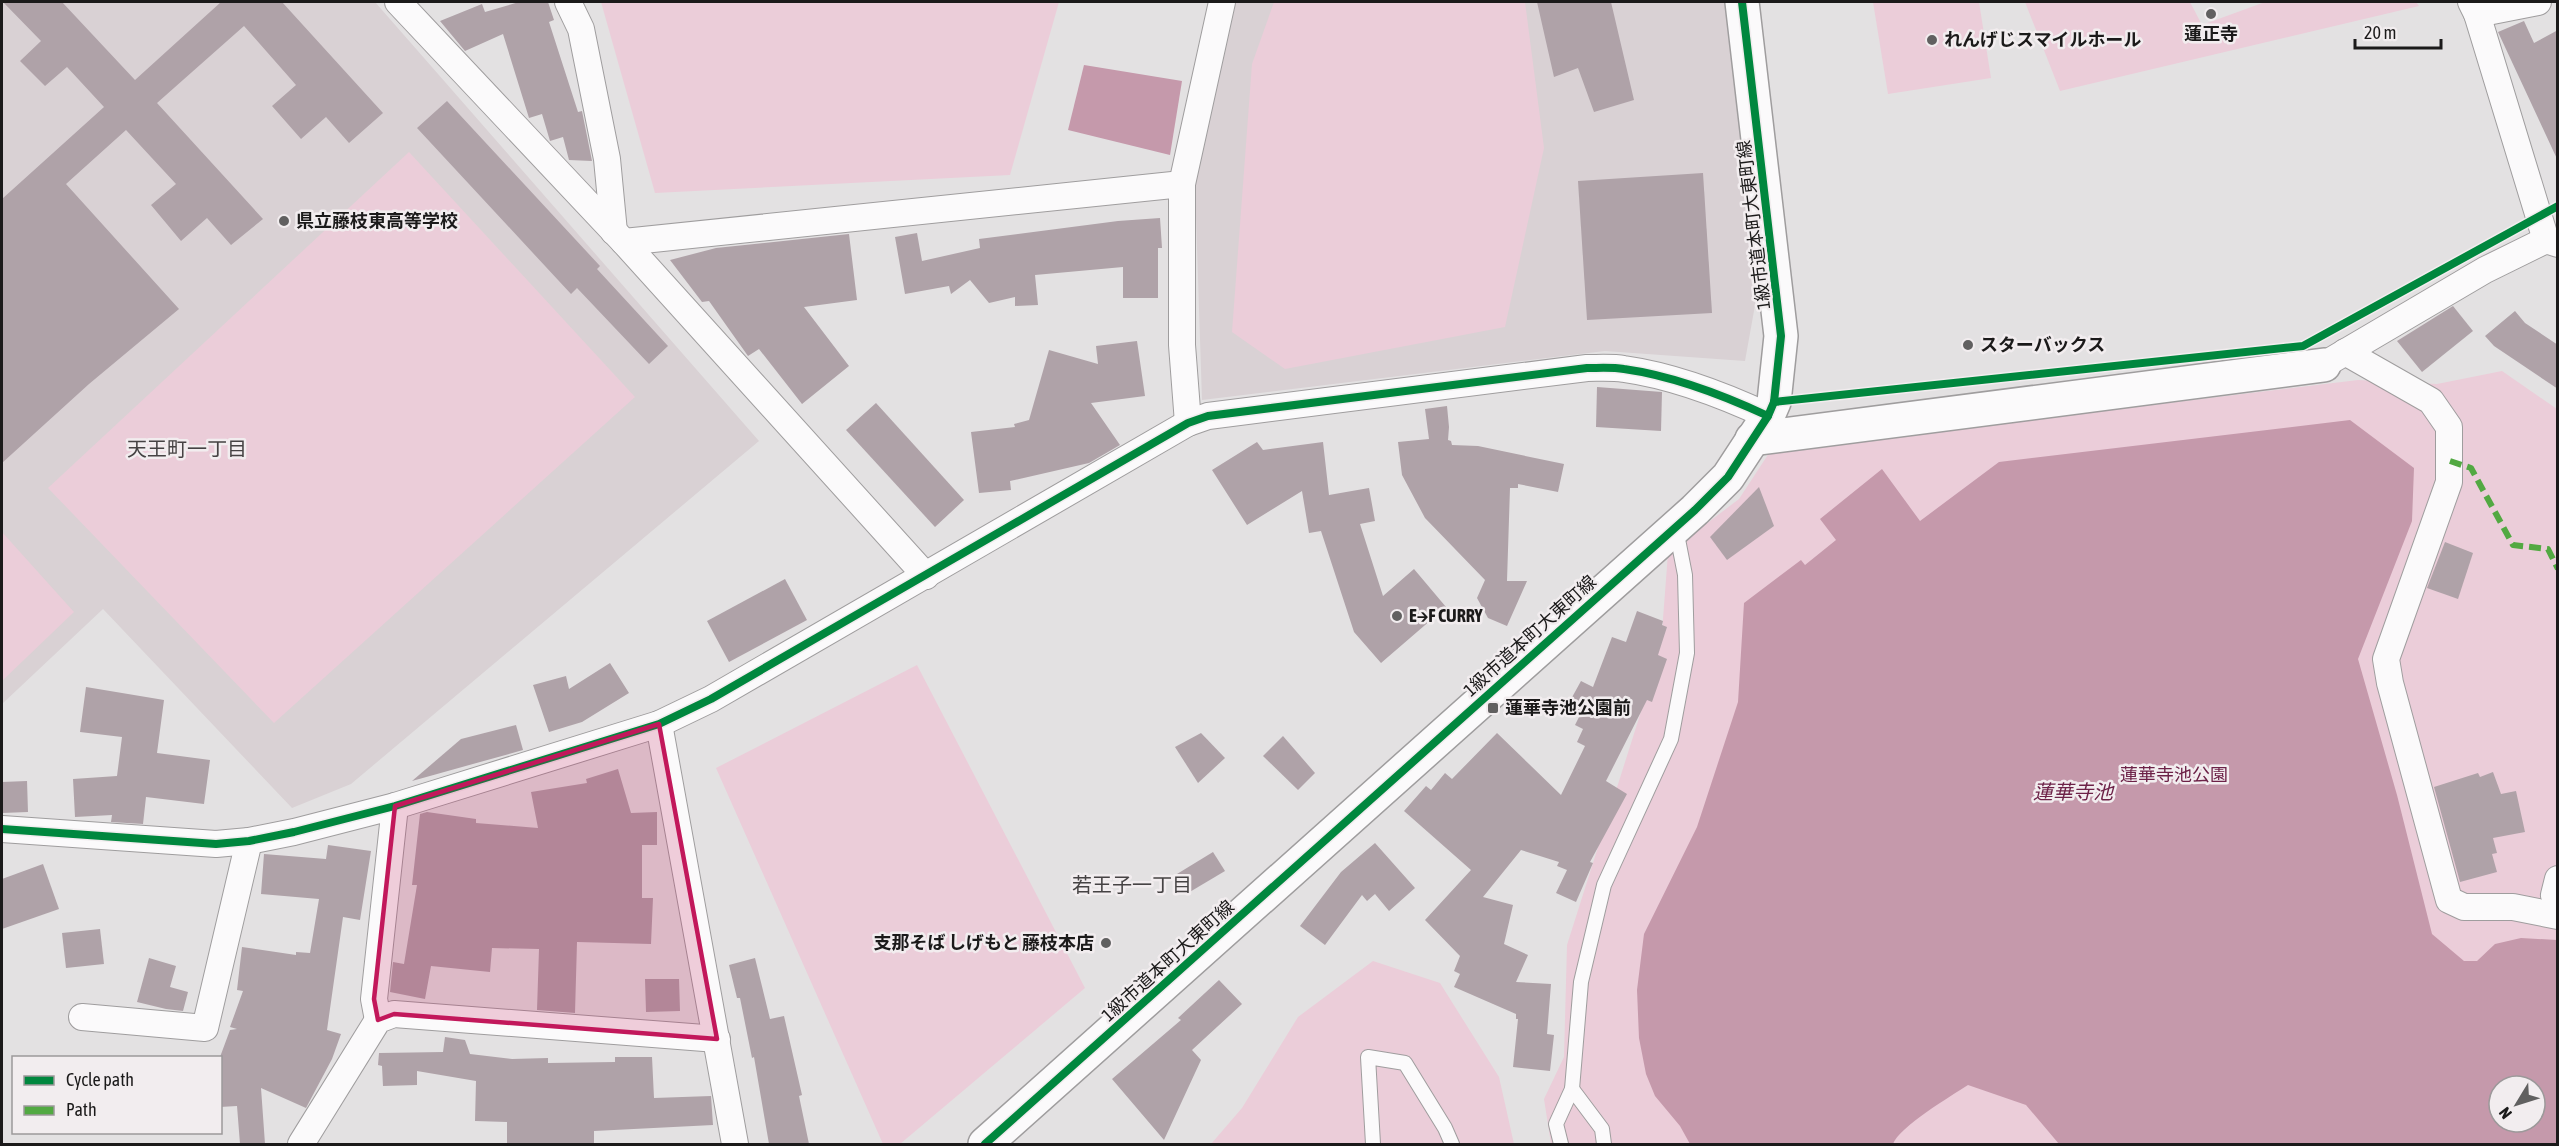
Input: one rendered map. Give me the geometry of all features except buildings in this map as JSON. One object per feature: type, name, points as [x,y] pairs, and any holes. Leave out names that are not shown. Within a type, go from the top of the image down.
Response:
[{"type":"street","points":[[398,2],[619,237],[926,576]]},
{"type":"street","points":[[568,2],[580,29],[607,159],[619,237]]},
{"type":"street","points":[[1188,423],[1182,345],[1182,184],[1222,2]]},
{"type":"street","name":"1級市道本町大東町線","points":[[985,1144],[1675,527],[1728,477],[1774,402],[1781,336],[1742,2]]},
{"type":"street","points":[[2,829],[216,844],[249,841],[395,806],[659,724],[711,699],[1188,423],[1208,416],[1587,368],[1623,369],[1722,394],[1760,427],[2334,359],[2485,270],[2552,242],[2474,8],[2538,2]]},
{"type":"street","points":[[619,237],[1182,184]]},
{"type":"street","points":[[2334,359],[2431,401],[2450,427],[2449,482],[2386,659],[2390,683],[2449,900],[2464,907],[2513,907],[2558,916]]},
{"type":"street","points":[[659,724],[735,1144]]},
{"type":"street","points":[[378,1020],[374,999],[395,806]]},
{"type":"street","points":[[82,1017],[205,1029],[249,841]]},
{"type":"street","points":[[2558,879],[2554,895],[2558,898]]},
{"type":"street","points":[[301,1144],[378,1020],[394,1014],[717,1039]]},
{"type":"lane","points":[[1561,1144],[1556,1124],[1572,1089],[1581,982],[1604,885],[1671,739],[1687,654],[1684,575],[1675,527]]},
{"type":"lane","points":[[1373,1144],[1368,1057],[1405,1063],[1445,1128],[1452,1144]]},
{"type":"lane","points":[[1572,1089],[1602,1129],[1604,1144]]},
{"type":"highlighted area","points":[[659,724],[717,1039],[394,1014],[378,1020],[374,999],[395,806]]},
{"type":"shaded area","name":"県立藤枝東高等学校","points":[[2,2],[375,2],[759,441],[351,784],[292,808],[103,609],[2,704]]},
{"type":"shaded area","points":[[1236,2],[1726,2],[1759,283],[1745,361],[1605,351],[1202,400],[1195,186]]},
{"type":"green space","points":[[601,2],[1059,2],[1010,175],[655,193]]},
{"type":"green space","points":[[1274,2],[1525,2],[1544,148],[1505,327],[1285,369],[1232,332],[1252,64]]},
{"type":"green space","name":"れんげじスマイルホール","points":[[1873,2],[1979,2],[1991,78],[1888,94]]},
{"type":"green space","points":[[2025,2],[2190,2],[2202,25],[2265,2],[2416,2],[2419,6],[2060,91]]},
{"type":"green space","points":[[409,152],[635,397],[274,723],[48,488]]},
{"type":"green space","name":"蓮華寺池","points":[[2502,371],[2557,409],[2557,1144],[1551,1144],[1544,1099],[1564,1057],[1567,945],[1639,718],[1662,632],[1668,553],[1739,499],[1773,447],[1880,438],[2358,380],[2437,384]]},
{"type":"green space","points":[[2,532],[74,612],[2,681]]},
{"type":"green space","points":[[917,665],[1085,988],[900,1144],[883,1144],[716,768]]},
{"type":"green space","points":[[1373,961],[1440,983],[1499,1077],[1514,1144],[1211,1144],[1242,1108],[1298,1017]]},
{"type":"water","points":[[1084,65],[1182,81],[1170,155],[1068,130]]},
{"type":"water","name":"蓮華寺池","points":[[2350,420],[2414,468],[2412,521],[2358,659],[2397,795],[2432,934],[2464,961],[2477,961],[2495,944],[2521,938],[2557,940],[2557,1144],[2059,1144],[2026,1105],[1968,1085],[1915,1121],[1897,1137],[1893,1144],[1690,1144],[1680,1126],[1655,1096],[1646,1074],[1639,1038],[1637,990],[1644,934],[1697,827],[1738,702],[1744,603],[1801,560],[1805,565],[1836,540],[1820,519],[1882,469],[1920,521],[1999,462]]},
{"type":"marked path","points":[[2450,461],[2471,468],[2513,545],[2548,549],[2558,569]]},
{"type":"cycle path","points":[[985,1144],[1695,510],[1728,477],[1768,416],[1774,402],[1781,336],[1742,2]]},
{"type":"cycle path","points":[[1774,402],[2303,346],[2558,206]]},
{"type":"cycle path","points":[[2,829],[216,844],[249,841],[395,806],[659,724],[711,699],[1188,423],[1208,416],[1587,368],[1619,368],[1680,381],[1768,416]]},
{"type":"place","name":"蓮正寺","points":[[2211,14]]},
{"type":"place","name":"れんげじスマイルホール","points":[[1932,40]]},
{"type":"place","name":"県立藤枝東高等学校","points":[[284,221]]},
{"type":"place","name":"スターバックス","points":[[1968,345]]},
{"type":"place","name":"E→F CURRY","points":[[1397,616]]},
{"type":"place","name":"蓮華寺池公園前","points":[[1493,708]]},
{"type":"place","name":"支那そば しげもと 藤枝本店","points":[[1106,943]]},
{"type":"district","name":"天王町一丁目","points":[[187,449]]},
{"type":"district","name":"若王子一丁目","points":[[1132,885]]},
{"type":"park label","name":"蓮華寺池公園","points":[[2174,775]]}]
